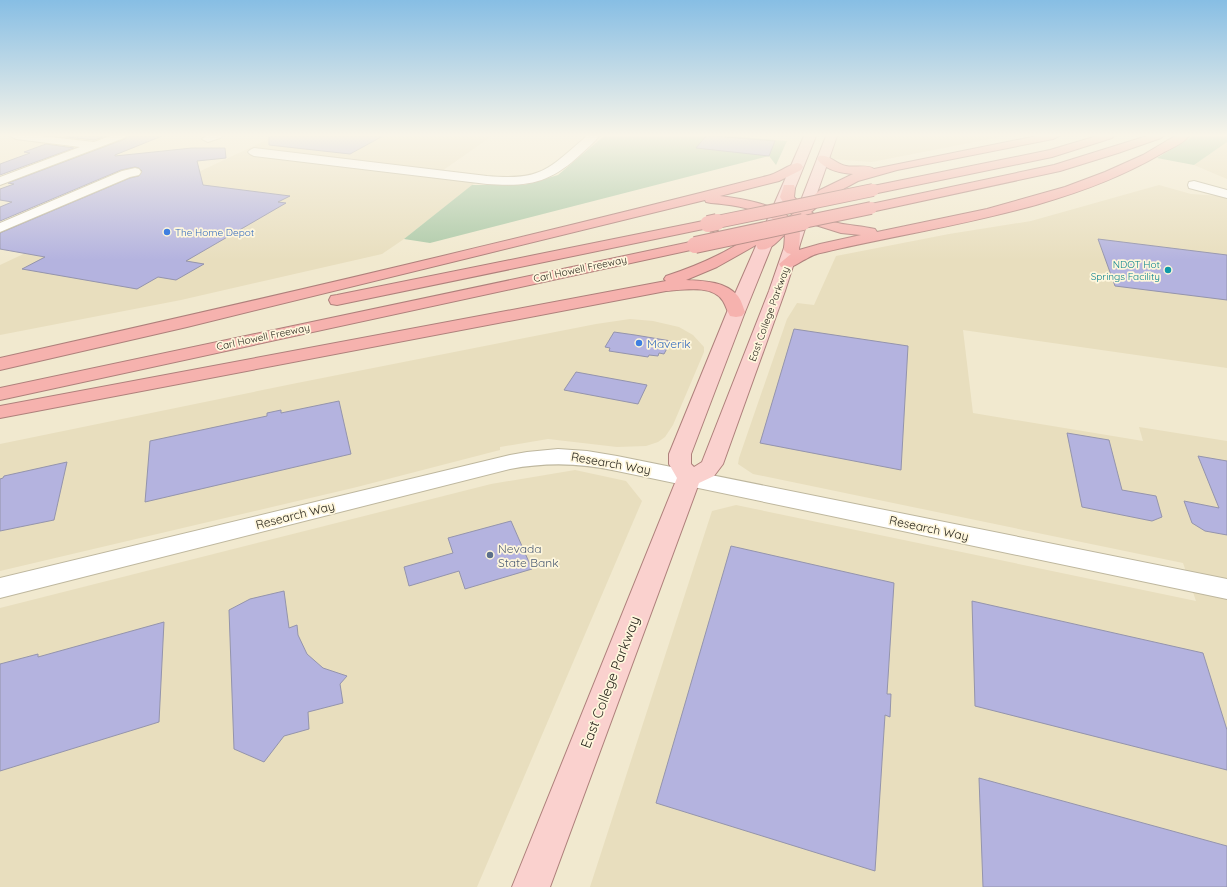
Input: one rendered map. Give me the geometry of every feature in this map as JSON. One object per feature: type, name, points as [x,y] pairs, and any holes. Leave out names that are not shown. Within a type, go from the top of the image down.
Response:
[{"type":"highway","points":[[0,364],[159,328],[776,177]]},
{"type":"highway","points":[[617,295],[673,279],[712,264],[745,246],[780,221],[825,193],[857,177]]},
{"type":"highway","name":"Carl Howell Freeway","points":[[0,369],[934,177]]},
{"type":"highway","name":"Carl Howell Freeway","points":[[0,394],[1012,177]]},
{"type":"highway","points":[[679,202],[713,199],[740,202],[754,206],[791,228],[793,235],[789,257],[801,255],[814,250],[983,214],[1064,191],[1102,177]]},
{"type":"highway","points":[[789,188],[787,197],[799,210],[811,219],[824,224],[846,229],[873,232],[901,231]]},
{"type":"highway","points":[[799,210],[812,190]]},
{"type":"highway","points":[[0,412],[617,295],[677,286],[702,285],[717,289],[728,295],[734,303],[736,312]]},
{"type":"main road","points":[[688,478],[680,464],[680,454],[736,312],[764,246],[780,221],[793,177]]},
{"type":"main road","points":[[812,190],[816,177]]},
{"type":"main road","name":"East College Parkway","points":[[531,887],[688,478],[706,471],[712,464],[789,257],[799,210]]},
{"type":"street","points":[[0,182],[12,177]]},
{"type":"street","points":[[0,228],[118,177]]},
{"type":"street","points":[[464,177],[510,181],[537,177]]},
{"type":"street","points":[[1194,185],[1227,194]]},
{"type":"street","points":[[7,211],[31,215]]},
{"type":"street","name":"Research Way","points":[[0,588],[529,458],[556,455],[578,456],[688,478],[1227,590]]},
{"type":"shaded area","points":[[187,177],[482,177],[404,239],[382,254],[181,300],[0,335],[0,265]]},
{"type":"shaded area","points":[[1159,185],[1191,194],[1221,196],[1227,199],[1227,368],[963,330],[973,413],[1143,441],[1139,427],[1227,441],[1227,887],[590,887],[712,511],[736,505],[1196,601],[1183,563],[753,474],[738,464],[787,319],[797,303],[814,305],[836,256],[949,234],[1031,221]]},
{"type":"shaded area","points":[[630,319],[653,321],[679,327],[693,335],[704,347],[704,352],[673,425],[665,437],[658,442],[646,446],[617,447],[548,439],[500,447],[500,450],[357,487],[0,571],[0,444],[297,383],[596,324]]},
{"type":"shaded area","points":[[575,470],[626,481],[642,501],[477,887],[0,887],[0,608],[491,484]]},
{"type":"green space","points":[[550,177],[686,177],[430,243],[404,239],[472,185],[524,185]]},
{"type":"building","points":[[23,177],[103,177],[0,221],[0,207],[12,202],[0,200],[0,189],[14,184],[8,183]]},
{"type":"building","points":[[201,177],[203,185],[290,196],[278,202],[286,203],[186,261],[204,264],[176,280],[158,277],[137,289],[22,269],[45,257],[0,249],[0,233],[130,178]]},
{"type":"building","name":"NDOT Hot Springs Facility","points":[[1098,239],[1227,255],[1227,300],[1115,286]]},
{"type":"building","points":[[794,329],[908,346],[901,470],[760,443]]},
{"type":"building","name":"Maverik","points":[[614,332],[671,341],[664,354],[659,353],[658,356],[649,355],[648,357],[609,351],[610,348],[605,347]]},
{"type":"building","name":"Maverik","points":[[576,372],[647,385],[638,404],[564,390]]},
{"type":"building","points":[[339,401],[351,454],[145,502],[150,441],[267,416],[267,413],[281,410],[281,413]]},
{"type":"building","points":[[1067,433],[1109,440],[1122,490],[1156,496],[1162,517],[1152,521],[1082,507]]},
{"type":"building","points":[[1198,456],[1227,461],[1227,535],[1205,531],[1192,523],[1184,501],[1219,508]]},
{"type":"building","points":[[67,462],[54,520],[0,531],[0,479],[4,476]]},
{"type":"building","name":"Nevada State Bank","points":[[511,521],[532,569],[465,589],[459,571],[409,586],[404,567],[453,553],[448,538]]},
{"type":"building","points":[[731,546],[894,583],[887,694],[891,694],[890,717],[885,715],[875,871],[656,803]]},
{"type":"building","points":[[284,591],[289,628],[297,625],[298,635],[307,654],[323,668],[347,676],[340,684],[343,703],[308,712],[309,729],[284,736],[264,762],[234,749],[229,610],[250,599]]},
{"type":"building","points":[[972,601],[1203,653],[1227,730],[1227,770],[975,706]]},
{"type":"building","points":[[164,622],[159,722],[0,771],[0,664],[38,654],[38,657]]},
{"type":"building","points":[[979,778],[1227,846],[1227,887],[983,887]]},
{"type":"place","name":"The Home Depot","points":[[167,232]]},
{"type":"place","name":"NDOT Hot Springs Facility","points":[[1168,270]]},
{"type":"place","name":"Maverik","points":[[639,343]]},
{"type":"place","name":"Nevada State Bank","points":[[490,555]]}]
